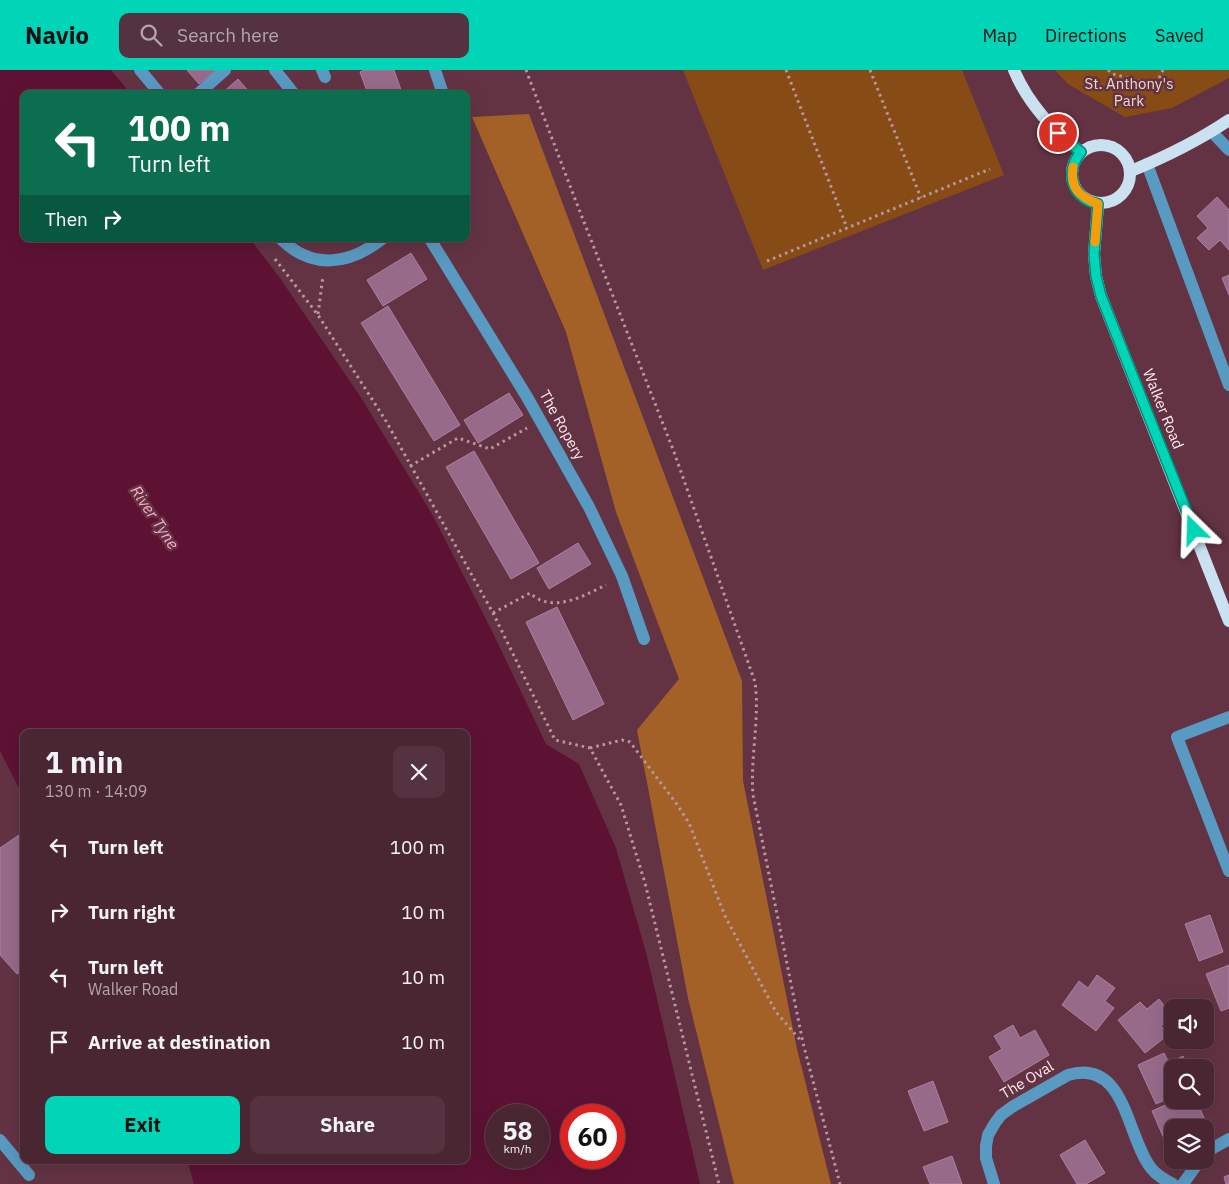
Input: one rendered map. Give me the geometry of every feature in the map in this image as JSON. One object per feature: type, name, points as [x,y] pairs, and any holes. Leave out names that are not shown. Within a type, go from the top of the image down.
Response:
[{"type":"main road","points":[[1014,70],[1017,78],[1044,117],[1068,142],[1081,152]]},
{"type":"main road","points":[[1131,171],[1175,152],[1212,132],[1229,120]]},
{"type":"main road","points":[[1100,145],[1110,146],[1121,152],[1128,160],[1131,171],[1127,190],[1115,201],[1105,204],[1098,204],[1084,199],[1072,182],[1073,166],[1081,152],[1090,147],[1100,145]]},
{"type":"main road","name":"Walker Road","points":[[1098,204],[1094,254],[1096,276],[1101,296],[1229,621]]},
{"type":"street","points":[[140,70],[157,90]]},
{"type":"street","points":[[202,90],[225,70]]},
{"type":"street","points":[[275,70],[291,90]]},
{"type":"street","points":[[435,70],[442,90]]},
{"type":"street","points":[[1212,132],[1229,150]]},
{"type":"street","points":[[1147,164],[1229,384]]},
{"type":"street","points":[[283,242],[300,254],[324,260],[344,259],[360,253],[378,242]]},
{"type":"street","name":"The Ropery","points":[[432,242],[527,397],[589,507],[622,576],[644,639]]},
{"type":"street","points":[[1229,717],[1177,737],[1229,871]]},
{"type":"street","name":"The Oval","points":[[994,1184],[986,1158],[988,1135],[994,1123],[1012,1107],[1068,1075],[1078,1072],[1091,1073],[1101,1077],[1118,1093],[1142,1153],[1148,1163],[1158,1175],[1173,1184]]},
{"type":"street","points":[[1214,1147],[1229,1139]]},
{"type":"street","points":[[0,1140],[29,1175]]},
{"type":"street","points":[[1183,1184],[1194,1169]]},
{"type":"path","points":[[526,70],[674,452],[755,682],[757,698],[752,778],[753,795],[803,1043],[840,1184]]},
{"type":"path","points":[[786,70],[847,228]]},
{"type":"path","points":[[870,70],[921,198]]},
{"type":"path","points":[[1108,70],[1113,74],[1156,85],[1163,70]]},
{"type":"path","points":[[767,261],[990,169]]},
{"type":"path","points":[[271,254],[318,315],[386,421],[493,613],[555,740],[590,748],[622,740],[630,742],[689,823],[725,916],[776,1012],[803,1043]]},
{"type":"path","points":[[318,315],[324,260]]},
{"type":"path","points":[[410,466],[458,438],[490,449],[540,420]]},
{"type":"path","points":[[493,613],[530,594],[542,601],[563,603],[584,596],[622,576]]},
{"type":"path","points":[[590,748],[621,805],[645,883],[719,1184]]},
{"type":"green space","points":[[683,70],[962,70],[1004,175],[763,270]]},
{"type":"green space","name":"St. Anthony's Park","points":[[1055,70],[1229,70],[1229,78],[1172,108],[1125,117],[1068,84]]},
{"type":"shaded area","points":[[529,114],[742,681],[743,781],[797,1049],[831,1184],[734,1184],[688,998],[637,730],[679,679],[616,512],[566,332],[472,117]]},
{"type":"water","name":"River Tyne","points":[[0,70],[111,70],[128,90],[20,90],[20,242],[252,242],[280,278],[360,396],[432,514],[492,631],[546,744],[579,764],[616,848],[647,956],[700,1184],[194,1184],[188,1164],[470,1164],[470,729],[20,729],[20,790],[0,751]]},
{"type":"building","points":[[187,70],[216,70],[199,84]]},
{"type":"building","points":[[364,70],[394,70],[401,90],[367,90],[360,72]]},
{"type":"building","points":[[238,79],[248,90],[226,90]]},
{"type":"building","points":[[1217,197],[1229,210],[1229,250],[1220,240],[1209,250],[1197,238],[1208,228],[1197,216]]},
{"type":"building","points":[[411,253],[427,279],[383,306],[367,280]]},
{"type":"building","points":[[1229,275],[1229,295],[1222,278]]},
{"type":"building","points":[[388,306],[460,425],[434,441],[361,323]]},
{"type":"building","points":[[509,393],[523,415],[478,443],[464,420]]},
{"type":"building","points":[[474,451],[539,563],[511,579],[446,467]]},
{"type":"building","points":[[578,543],[591,564],[549,589],[537,568]]},
{"type":"building","points":[[557,607],[604,704],[573,720],[526,622]]},
{"type":"building","points":[[20,834],[20,972],[17,974],[0,955],[0,848]]},
{"type":"building","points":[[1210,915],[1223,952],[1199,961],[1185,924]]},
{"type":"building","points":[[1229,965],[1229,1008],[1221,1011],[1206,974]]},
{"type":"building","points":[[1097,975],[1115,988],[1105,1001],[1114,1008],[1096,1031],[1062,1005],[1079,981],[1088,988]]},
{"type":"building","points":[[1159,999],[1164,1006],[1164,1023],[1161,1026],[1164,1030],[1164,1038],[1145,1053],[1118,1020],[1140,1002],[1147,1009]]},
{"type":"building","points":[[1013,1025],[1020,1038],[1035,1030],[1049,1055],[1004,1082],[989,1057],[1002,1049],[994,1036]]},
{"type":"building","points":[[1164,1053],[1167,1059],[1164,1059],[1164,1100],[1156,1104],[1138,1065]]},
{"type":"building","points":[[933,1081],[948,1122],[924,1131],[908,1091]]},
{"type":"building","points":[[1164,1106],[1164,1109],[1200,1109],[1205,1119],[1164,1119],[1164,1139],[1152,1111]]},
{"type":"building","points":[[1085,1140],[1105,1173],[1086,1184],[1077,1184],[1060,1155]]},
{"type":"building","points":[[952,1156],[962,1184],[930,1184],[923,1167]]},
{"type":"building","points":[[1229,1175],[1229,1184],[1226,1184],[1224,1177]]},
{"type":"slow traffic","points":[[1073,167],[1072,182],[1077,191],[1084,199],[1098,204],[1095,242]]},
{"type":"route","points":[[1058,133],[1081,152],[1073,166],[1072,182],[1084,199],[1098,204],[1094,254],[1096,276],[1101,296],[1194,530]]}]
